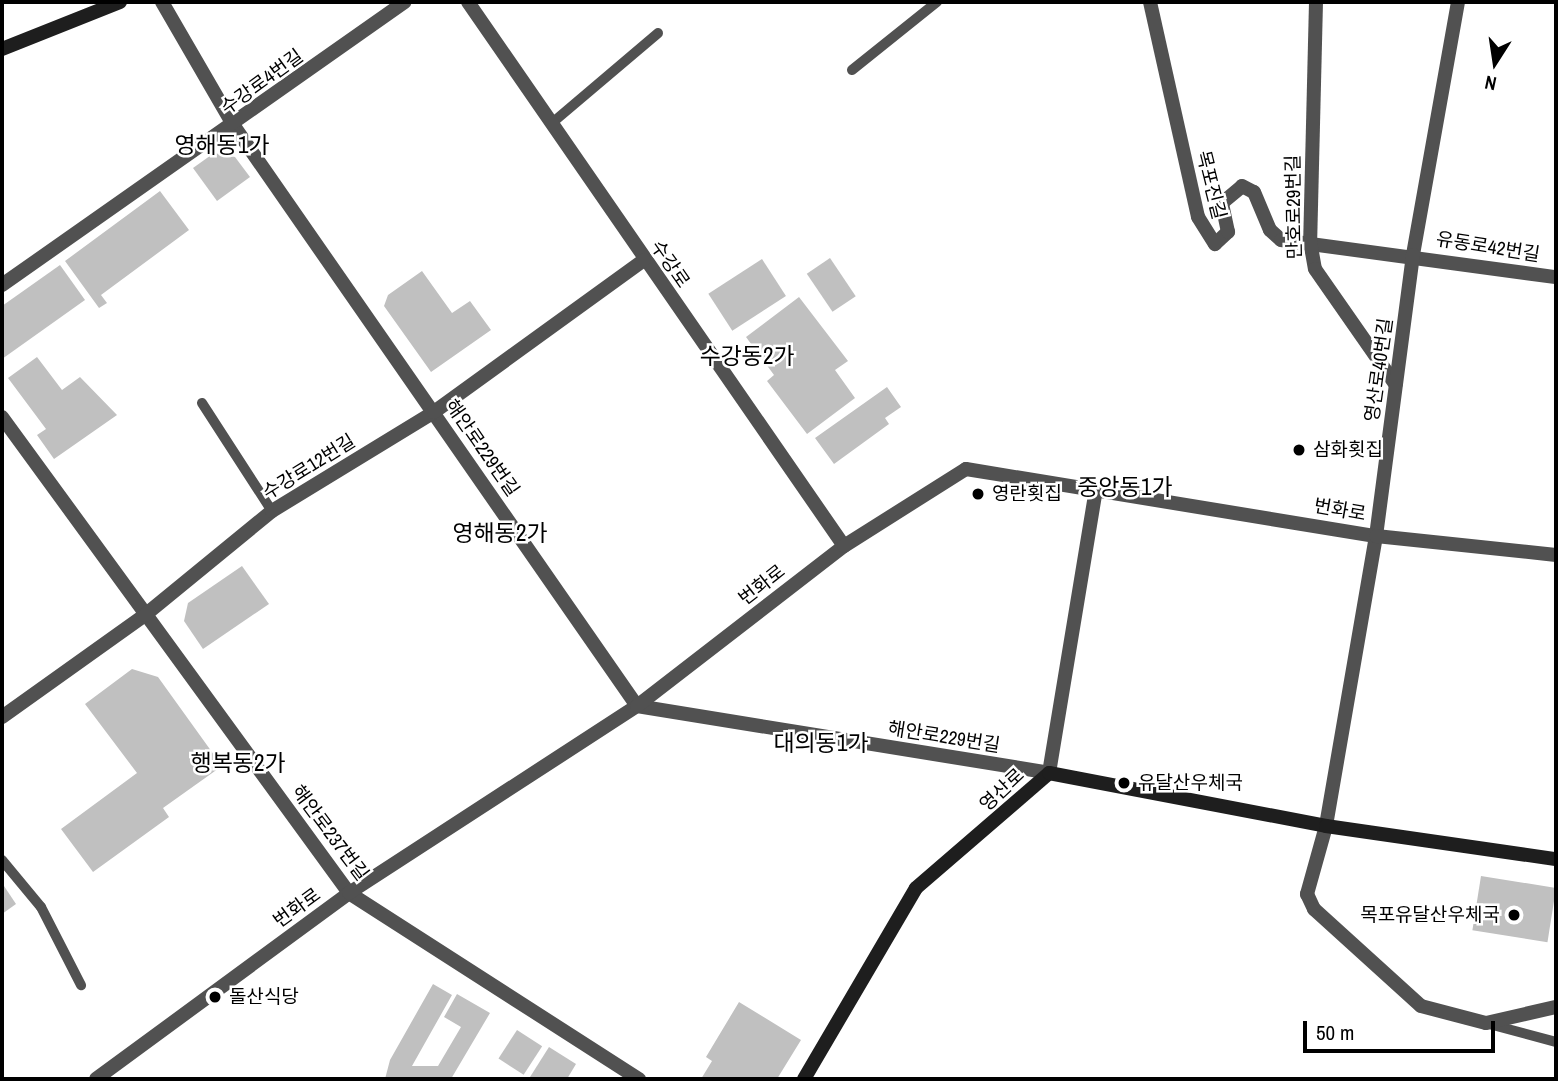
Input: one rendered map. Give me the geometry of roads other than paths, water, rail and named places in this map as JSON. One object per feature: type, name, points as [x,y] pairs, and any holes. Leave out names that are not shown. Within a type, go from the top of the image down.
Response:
[{"type":"street","points":[[2,49],[120,2]]},
{"type":"street","name":"해안로229번길","points":[[162,2],[234,126],[637,706],[1049,773]]},
{"type":"street","name":"수강로4번길","points":[[2,285],[234,126],[404,2]]},
{"type":"street","name":"수강로","points":[[468,2],[844,546]]},
{"type":"street","name":"목포진길","points":[[1150,2],[1162,73],[1203,234],[1221,242],[1228,232],[1222,203],[1242,186],[1254,192],[1270,230],[1282,240],[1311,241]]},
{"type":"street","name":"만호로29번길","points":[[1316,2],[1311,241],[1315,270],[1396,386]]},
{"type":"street","name":"영산로40번길","points":[[1458,2],[1413,255],[1376,536],[1326,826],[1307,894],[1314,909],[1421,1006],[1486,1023]]},
{"type":"street","name":"유동로42번길","points":[[1311,241],[1556,277]]},
{"type":"street","name":"수강로12번길","points":[[2,717],[145,615],[272,511],[434,412],[644,260]]},
{"type":"street","name":"해안로237번길","points":[[2,417],[349,894],[639,1079]]},
{"type":"street","name":"번화로","points":[[96,1079],[349,894],[637,706],[844,546],[966,469],[1096,488],[1376,536],[1556,555]]},
{"type":"street","points":[[1049,773],[1096,488]]},
{"type":"street","name":"영산로","points":[[804,1079],[916,888],[1049,773],[1326,826],[1556,859]]},
{"type":"street","points":[[1486,1023],[1556,1007]]},
{"type":"lane","points":[[852,70],[937,2]]},
{"type":"lane","points":[[552,123],[658,33]]},
{"type":"lane","points":[[202,403],[272,511]]},
{"type":"lane","points":[[2,860],[41,908],[81,985]]},
{"type":"lane","points":[[1486,1023],[1556,1042]]},
{"type":"place","name":"삼화횟집","points":[[1299,450]]},
{"type":"place","name":"영란횟집","points":[[978,494]]},
{"type":"place","name":"유달산우체국","points":[[1124,783]]},
{"type":"place","name":"목포유달산우체국","points":[[1514,915]]},
{"type":"place","name":"돌산식당","points":[[215,997]]},
{"type":"district","name":"영해동1가","points":[[222,145]]},
{"type":"district","name":"수강동2가","points":[[747,356]]},
{"type":"district","name":"중앙동1가","points":[[1125,487]]},
{"type":"district","name":"영해동2가","points":[[500,533]]},
{"type":"district","name":"대의동1가","points":[[821,743]]},
{"type":"district","name":"행복동2가","points":[[238,763]]}]
